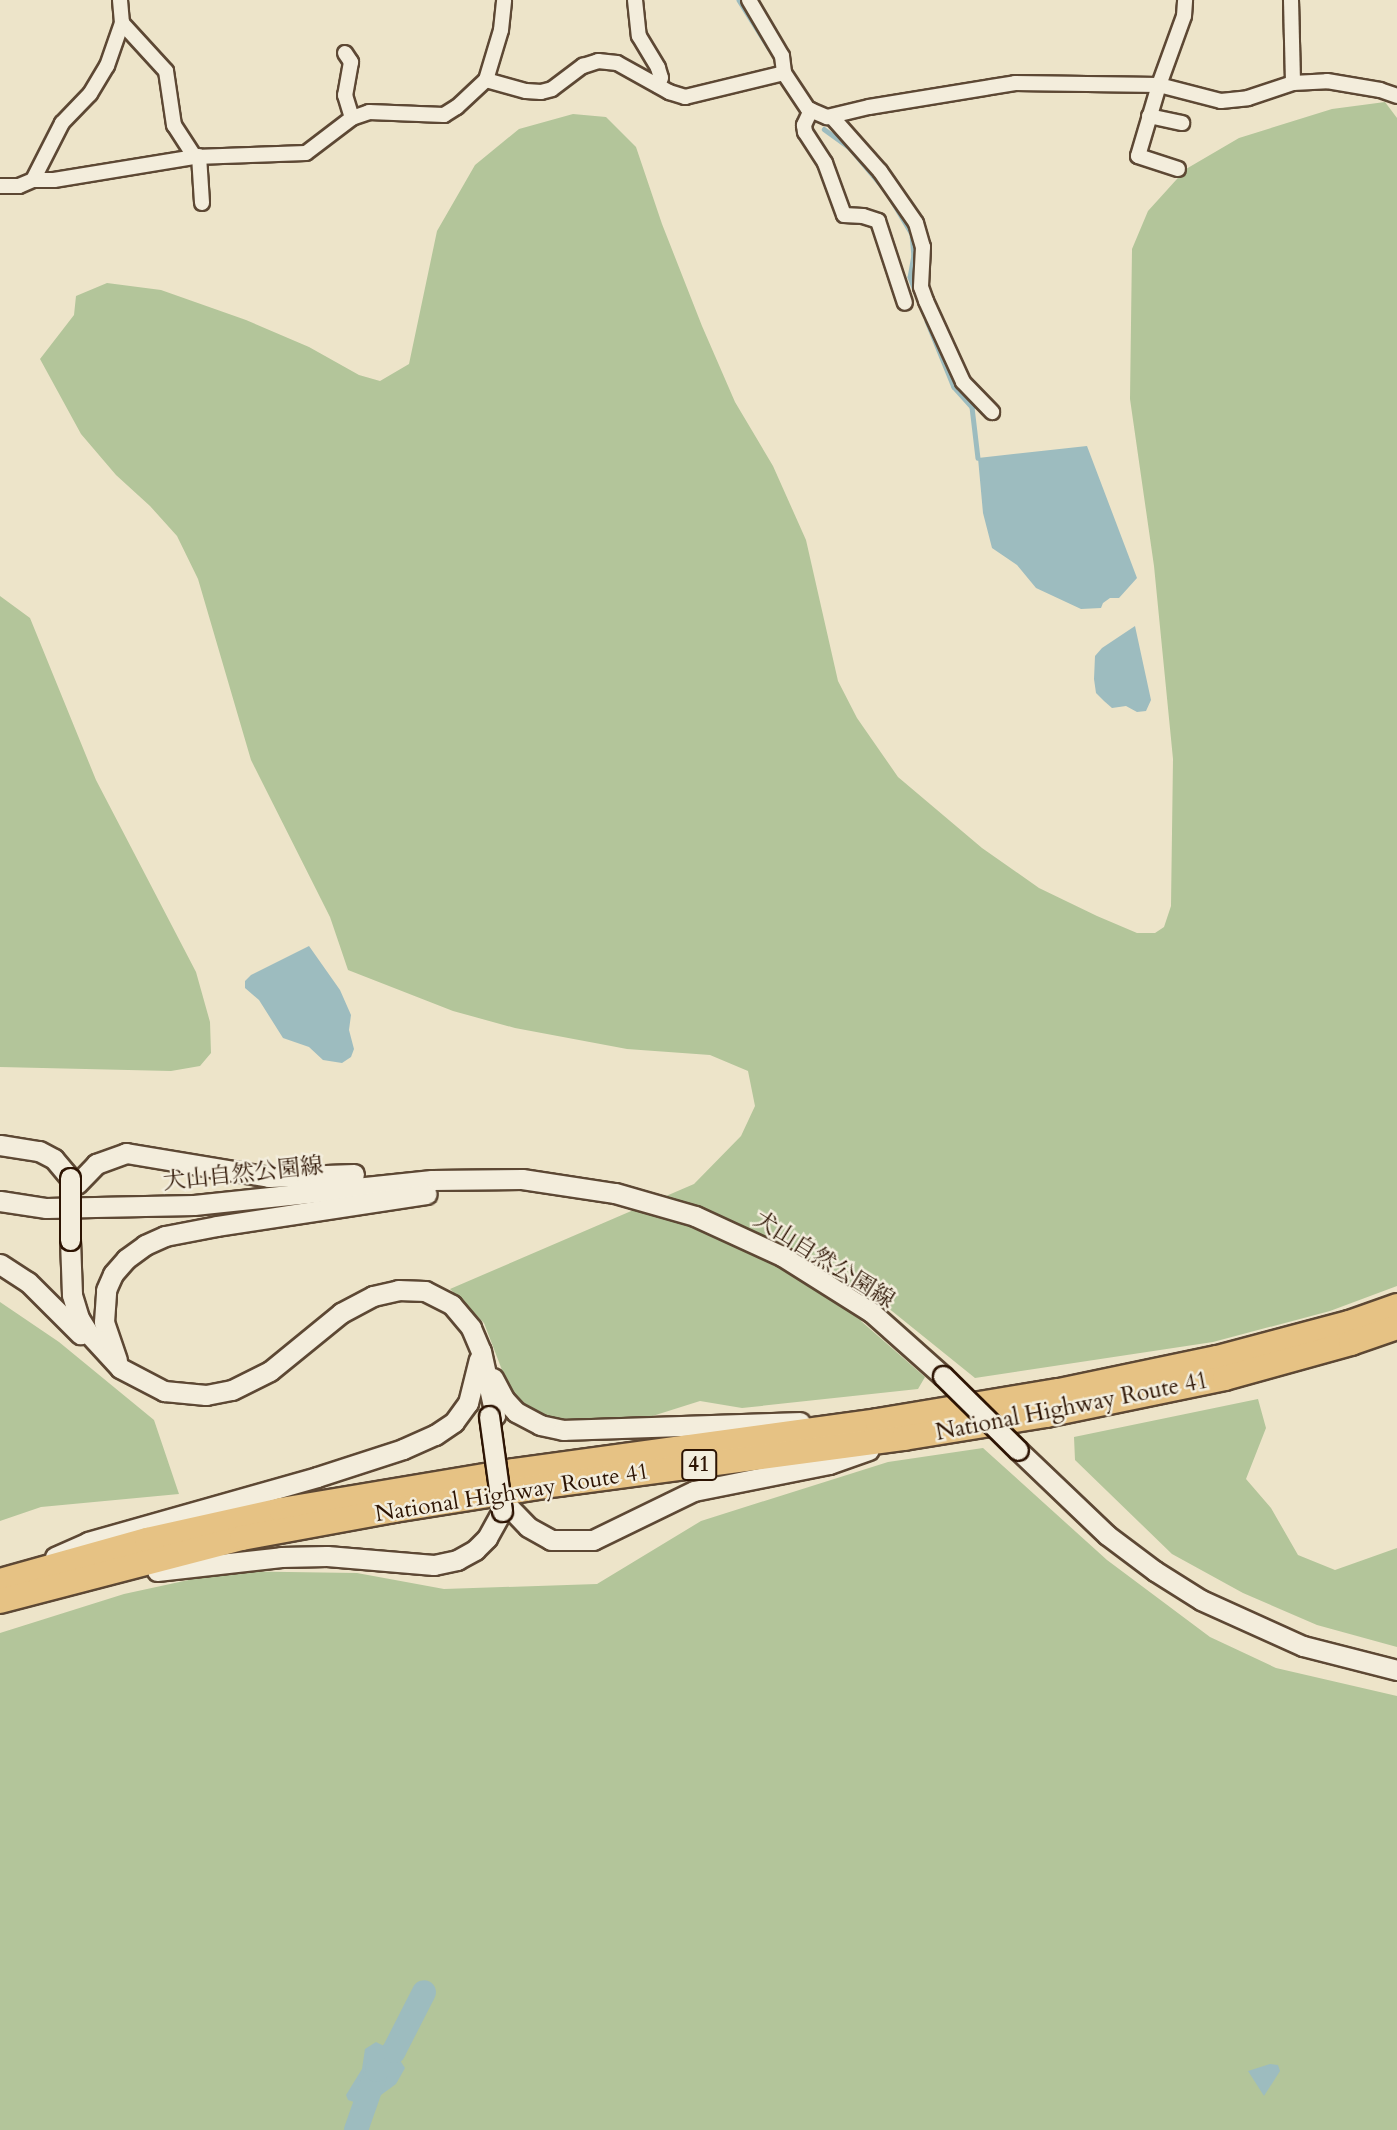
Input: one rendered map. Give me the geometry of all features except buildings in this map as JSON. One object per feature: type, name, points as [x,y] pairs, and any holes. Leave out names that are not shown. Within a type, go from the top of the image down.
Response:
[{"type":"highway","name":"National Highway Route 41","points":[[4,1590],[147,1540],[281,1510],[514,1471],[877,1421],[1059,1391],[1217,1358],[1349,1323],[1397,1306]]},
{"type":"highway","name":"National Highway Route 41","points":[[4,1590],[242,1538],[394,1510],[559,1484],[904,1438],[1046,1415],[1225,1378],[1351,1343],[1397,1327]]},
{"type":"main road","points":[[0,1145],[39,1151],[54,1159],[74,1181],[72,1295],[79,1318],[101,1350]]},
{"type":"main road","points":[[74,1181],[96,1164],[126,1153],[269,1177],[421,1169],[480,1172],[522,1179]]},
{"type":"main road","points":[[120,1368],[104,1322],[106,1290],[126,1259],[145,1245],[165,1236],[291,1212],[469,1190],[522,1179]]},
{"type":"main road","name":"犬山自然公園線","points":[[0,1201],[46,1208],[125,1209],[194,1205],[432,1180],[522,1179],[615,1193],[695,1216],[782,1256],[871,1312],[943,1376],[1107,1535],[1155,1571],[1201,1600],[1249,1624],[1303,1646],[1397,1670]]},
{"type":"main road","points":[[0,1264],[29,1282],[83,1336],[120,1368],[164,1391],[206,1395],[232,1390],[270,1371],[341,1313],[373,1296],[398,1290],[425,1291],[452,1305],[471,1328],[504,1399],[516,1412],[540,1425],[563,1430],[877,1421]]},
{"type":"main road","points":[[4,1590],[111,1582],[165,1569],[243,1560],[327,1556],[434,1565],[457,1560],[475,1550],[487,1538],[505,1508],[481,1352]]},
{"type":"main road","points":[[4,1590],[88,1542],[317,1477],[403,1449],[435,1435],[454,1422],[468,1403],[481,1352]]},
{"type":"main road","points":[[505,1508],[528,1527],[551,1540],[593,1540],[694,1491],[829,1464],[904,1438]]},
{"type":"street","points":[[33,180],[62,123],[97,85],[122,23],[120,0]]},
{"type":"street","points":[[0,186],[19,186],[33,180],[54,180],[197,157],[306,153],[352,118],[387,111],[444,115],[457,107],[486,80],[501,30],[504,0]]},
{"type":"street","points":[[635,0],[639,36],[658,68],[661,78],[658,85]]},
{"type":"street","points":[[749,0],[782,56],[784,73],[811,110],[832,117],[880,171],[916,223],[923,247],[920,278],[923,294],[963,382],[992,412]]},
{"type":"street","points":[[1178,169],[1138,156],[1159,85],[1184,16],[1185,0]]},
{"type":"street","points":[[1292,0],[1293,83]]},
{"type":"street","points":[[122,23],[127,25],[166,71],[174,125],[197,157],[202,203]]},
{"type":"street","points":[[345,53],[351,62],[345,96],[352,118]]},
{"type":"street","points":[[486,80],[526,91],[541,92],[552,89],[583,66],[598,61],[617,63],[685,97],[784,73]]},
{"type":"street","points":[[832,117],[869,107],[1015,83],[1159,85],[1221,101],[1248,98],[1293,83],[1327,81],[1380,90],[1397,96]]},
{"type":"street","points":[[811,110],[804,125],[805,132],[825,163],[844,215],[863,216],[878,221],[905,303]]},
{"type":"street","points":[[1149,116],[1182,123]]},
{"type":"green space","points":[[1385,102],[1397,118],[1397,1286],[1330,1311],[1213,1342],[975,1378],[882,1303],[861,1321],[925,1377],[918,1389],[742,1408],[700,1401],[624,1425],[538,1416],[510,1391],[484,1323],[450,1289],[694,1184],[741,1136],[755,1106],[748,1071],[710,1055],[627,1049],[515,1028],[453,1011],[348,970],[330,917],[251,760],[198,579],[177,536],[150,506],[116,475],[81,434],[40,359],[74,315],[76,296],[107,283],[161,290],[246,320],[309,347],[359,375],[380,381],[409,364],[437,231],[475,165],[519,129],[573,114],[606,117],[636,147],[662,224],[702,326],[735,402],[773,466],[806,540],[838,681],[857,718],[898,777],[982,848],[1039,888],[1137,933],[1155,933],[1164,927],[1171,906],[1173,759],[1154,566],[1130,399],[1132,249],[1148,211],[1186,169],[1239,138],[1332,109]]},
{"type":"green space","points":[[0,596],[30,618],[96,780],[196,972],[210,1022],[211,1053],[200,1066],[171,1071],[0,1067]]},
{"type":"green space","points":[[0,1302],[59,1342],[154,1420],[179,1494],[41,1507],[0,1521]]},
{"type":"green space","points":[[1258,1399],[1266,1428],[1246,1479],[1271,1508],[1298,1555],[1335,1570],[1397,1548],[1397,1647],[1317,1625],[1243,1593],[1172,1554],[1075,1460],[1074,1437]]},
{"type":"green space","points":[[983,1448],[1107,1560],[1210,1637],[1276,1668],[1397,1696],[1397,2130],[0,2130],[0,1633],[124,1594],[230,1571],[357,1573],[444,1589],[597,1584],[701,1521],[888,1462]]},
{"type":"water","points":[[1087,446],[1137,578],[1119,598],[1110,598],[1101,608],[1081,609],[1036,588],[1017,565],[992,548],[983,513],[978,458]]},
{"type":"water","points":[[1135,626],[1151,700],[1146,711],[1137,712],[1126,706],[1112,708],[1096,693],[1094,679],[1095,656],[1102,648]]},
{"type":"water","points":[[309,946],[340,990],[351,1015],[349,1030],[354,1049],[351,1057],[342,1063],[323,1060],[309,1047],[283,1038],[259,1000],[245,988],[245,981],[251,975]]},
{"type":"water","points":[[376,2042],[394,2051],[405,2068],[396,2084],[366,2106],[348,2100],[346,2095],[362,2069],[365,2049]]},
{"type":"water","points":[[1270,2064],[1278,2065],[1280,2071],[1264,2096],[1248,2071]]},
{"type":"waterway","points":[[739,0],[769,48]]},
{"type":"waterway","points":[[824,129],[850,148],[887,192],[912,234],[914,255],[910,277],[915,290]]},
{"type":"waterway","points":[[927,321],[954,387],[972,407],[978,458]]},
{"type":"waterway","points":[[356,2130],[377,2070],[394,2051],[424,1992]]}]
